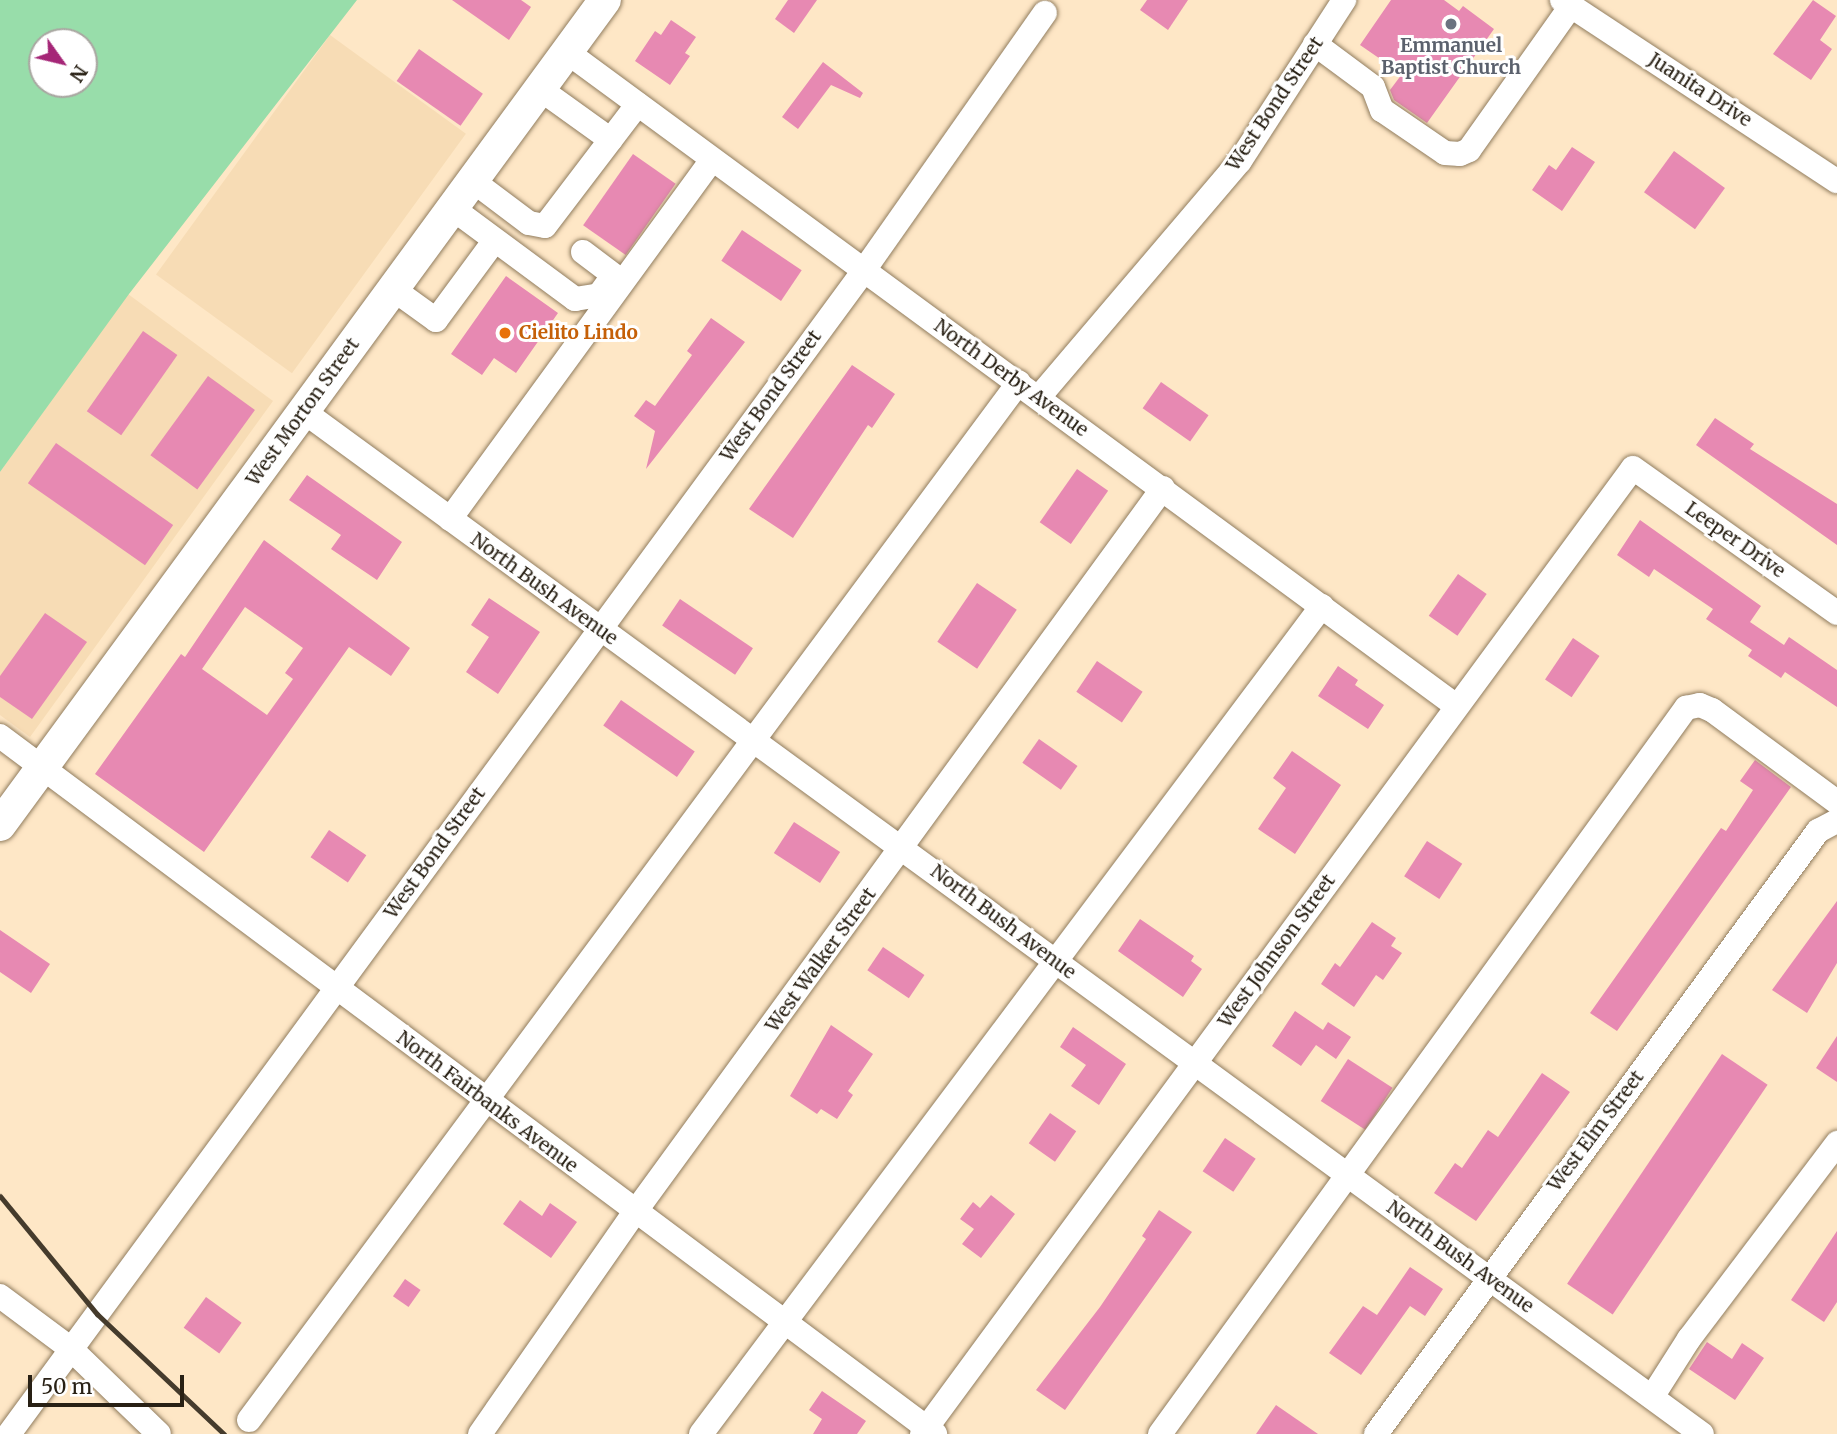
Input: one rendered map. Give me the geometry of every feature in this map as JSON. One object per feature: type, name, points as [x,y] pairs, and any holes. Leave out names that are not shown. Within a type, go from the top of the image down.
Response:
[{"type":"main road","name":"West Morton Street","points":[[0,825],[605,0]]},
{"type":"street","name":"West Bond Street","points":[[1040,397],[1240,161],[1343,0]]},
{"type":"street","points":[[1315,44],[1373,87],[1382,110],[1445,153],[1469,150],[1566,3]]},
{"type":"street","name":"Juanita Drive","points":[[1566,3],[1837,181]]},
{"type":"street","name":"West Bond Street","points":[[9,1434],[862,273],[1045,13]]},
{"type":"street","name":"North Derby Avenue","points":[[568,52],[862,273],[1040,397],[1455,705]]},
{"type":"street","points":[[540,89],[611,140]]},
{"type":"street","points":[[473,181],[529,223],[545,226],[638,104]]},
{"type":"street","points":[[450,519],[618,279],[712,160]]},
{"type":"street","points":[[452,208],[575,299],[599,295],[618,279]]},
{"type":"street","points":[[393,289],[436,320],[495,240]]},
{"type":"street","points":[[583,252],[618,279]]},
{"type":"street","points":[[249,1420],[1019,382]]},
{"type":"street","name":"North Bush Avenue","points":[[303,411],[600,630],[904,848],[1052,960],[1197,1062],[1702,1434]]},
{"type":"street","name":"Leeper Drive","points":[[1633,468],[1837,612]]},
{"type":"street","name":"West Johnson Street","points":[[928,1432],[1455,705],[1633,468]]},
{"type":"street","name":"West Walker Street","points":[[480,1434],[635,1212],[904,848],[1163,488]]},
{"type":"street","points":[[701,1434],[782,1321],[1052,960],[1322,606]]},
{"type":"street","points":[[1160,1434],[1686,708],[1700,705],[1712,710],[1837,802]]},
{"type":"street","name":"North Fairbanks Avenue","points":[[0,736],[928,1432]]},
{"type":"street","name":"West Elm Street","points":[[1376,1434],[1487,1278],[1828,826]]},
{"type":"street","points":[[1652,1397],[1689,1339],[1837,1143]]},
{"type":"street","points":[[0,1296],[71,1349],[159,1434]]},
{"type":"shaded area","points":[[330,35],[466,134],[292,373],[156,274]]},
{"type":"shaded area","points":[[128,294],[273,401],[30,737],[0,715],[0,472]]},
{"type":"green space","points":[[0,0],[357,0],[129,294],[0,472]]},
{"type":"building","points":[[452,0],[521,0],[531,7],[509,40]]},
{"type":"building","points":[[788,0],[817,0],[794,33],[775,19]]},
{"type":"building","points":[[1147,0],[1188,0],[1168,30],[1140,10]]},
{"type":"building","points":[[1391,0],[1444,0],[1459,11],[1463,6],[1494,29],[1427,123],[1394,100],[1390,90],[1402,74],[1360,45]]},
{"type":"building","points":[[1813,0],[1836,16],[1820,40],[1832,49],[1811,80],[1773,54]]},
{"type":"building","points":[[671,20],[696,37],[685,53],[690,56],[670,85],[635,61],[655,31],[661,35]]},
{"type":"building","points":[[419,49],[483,94],[461,126],[397,81]]},
{"type":"building","points":[[823,62],[863,93],[860,98],[831,85],[798,129],[782,117]]},
{"type":"building","points":[[1572,147],[1595,162],[1562,211],[1532,190],[1549,165],[1556,170]]},
{"type":"building","points":[[1674,151],[1725,188],[1695,229],[1644,192]]},
{"type":"building","points":[[633,154],[676,184],[626,255],[583,225]]},
{"type":"building","points":[[742,230],[802,270],[781,301],[721,261]]},
{"type":"building","name":"Cielito Lindo","points":[[506,276],[558,313],[516,373],[494,358],[482,375],[451,354]]},
{"type":"building","points":[[711,318],[745,342],[646,469],[655,431],[634,416],[646,400],[655,406],[692,355],[687,351]]},
{"type":"building","points":[[143,331],[177,355],[121,435],[87,411]]},
{"type":"building","points":[[852,365],[895,394],[872,428],[868,425],[793,538],[749,509]]},
{"type":"building","points":[[208,376],[255,410],[197,489],[150,455]]},
{"type":"building","points":[[1161,382],[1209,415],[1190,441],[1143,408]]},
{"type":"building","points":[[1715,418],[1754,444],[1750,449],[1837,504],[1837,545],[1696,445]]},
{"type":"building","points":[[56,443],[173,525],[145,565],[28,483]]},
{"type":"building","points":[[1077,469],[1108,491],[1071,544],[1040,522]]},
{"type":"building","points":[[307,475],[402,542],[377,580],[331,549],[341,535],[289,500]]},
{"type":"building","points":[[1640,520],[1761,606],[1750,622],[1784,645],[1789,637],[1837,670],[1837,707],[1785,672],[1781,678],[1748,656],[1752,650],[1706,619],[1713,609],[1654,569],[1649,577],[1617,555]]},
{"type":"building","points":[[264,540],[410,648],[391,676],[349,647],[204,852],[95,774],[181,654],[185,657]],"holes":[[[245,607],[303,648],[285,673],[293,679],[267,715],[202,669]]]},
{"type":"building","points":[[1458,574],[1487,594],[1457,636],[1429,616]]},
{"type":"building","points":[[977,583],[1017,610],[977,669],[937,642]]},
{"type":"building","points":[[489,598],[540,632],[498,694],[466,672],[489,637],[471,625]]},
{"type":"building","points":[[680,599],[753,648],[735,675],[662,626]]},
{"type":"building","points":[[45,613],[87,642],[32,719],[0,697],[0,676]]},
{"type":"building","points":[[1573,638],[1600,656],[1572,697],[1545,679]]},
{"type":"building","points":[[1097,661],[1143,692],[1122,722],[1076,692]]},
{"type":"building","points":[[1338,666],[1358,680],[1355,685],[1384,705],[1368,729],[1318,696]]},
{"type":"building","points":[[621,700],[695,752],[677,777],[603,725]]},
{"type":"building","points":[[1039,739],[1078,766],[1061,790],[1022,763]]},
{"type":"building","points":[[1292,751],[1341,785],[1295,854],[1258,829],[1286,788],[1273,778]]},
{"type":"building","points":[[1755,760],[1791,787],[1617,1031],[1590,1013],[1721,828],[1726,831],[1753,790],[1740,781]]},
{"type":"building","points":[[794,822],[840,852],[820,883],[774,853]]},
{"type":"building","points":[[329,830],[366,855],[348,883],[311,857]]},
{"type":"building","points":[[1427,841],[1462,864],[1439,899],[1404,876]]},
{"type":"building","points":[[1837,901],[1837,963],[1807,1013],[1772,990]]},
{"type":"building","points":[[1140,919],[1194,956],[1191,961],[1202,969],[1183,997],[1118,951]]},
{"type":"building","points":[[1372,922],[1396,938],[1391,946],[1402,953],[1383,980],[1376,975],[1354,1007],[1321,984],[1335,963],[1340,967]]},
{"type":"building","points":[[0,930],[50,964],[31,993],[0,972]]},
{"type":"building","points":[[883,947],[924,975],[909,998],[867,970]]},
{"type":"building","points":[[1295,1011],[1323,1030],[1328,1022],[1351,1037],[1336,1059],[1316,1045],[1301,1066],[1272,1046]]},
{"type":"building","points":[[831,1025],[873,1054],[848,1091],[853,1095],[837,1119],[821,1109],[817,1114],[790,1096]]},
{"type":"building","points":[[1073,1027],[1126,1064],[1099,1105],[1071,1086],[1086,1065],[1060,1047]]},
{"type":"building","points":[[1837,1036],[1837,1082],[1816,1068]]},
{"type":"building","points":[[1722,1054],[1768,1085],[1613,1314],[1567,1284]]},
{"type":"building","points":[[1348,1059],[1392,1088],[1365,1130],[1321,1101]]},
{"type":"building","points":[[1542,1073],[1570,1092],[1476,1221],[1434,1193],[1455,1163],[1462,1168],[1488,1130],[1498,1137]]},
{"type":"building","points":[[1050,1113],[1076,1131],[1055,1162],[1029,1143]]},
{"type":"building","points":[[1225,1138],[1256,1159],[1233,1192],[1203,1171]]},
{"type":"building","points":[[991,1195],[1015,1214],[981,1258],[962,1244],[974,1229],[960,1219],[973,1202],[980,1208]]},
{"type":"building","points":[[520,1200],[542,1216],[550,1203],[577,1222],[551,1258],[503,1224]]},
{"type":"building","points":[[1159,1210],[1192,1232],[1065,1410],[1036,1390],[1100,1307],[1146,1239],[1142,1236]]},
{"type":"building","points":[[1837,1231],[1837,1302],[1824,1322],[1791,1300]]},
{"type":"building","points":[[1410,1267],[1443,1289],[1425,1316],[1410,1306],[1361,1375],[1329,1353],[1363,1306],[1377,1315]]},
{"type":"building","points":[[405,1279],[421,1290],[409,1307],[393,1296]]},
{"type":"building","points":[[206,1297],[242,1323],[219,1354],[184,1328]]},
{"type":"building","points":[[1707,1342],[1732,1359],[1742,1343],[1764,1358],[1735,1400],[1689,1369]]},
{"type":"building","points":[[822,1391],[866,1421],[857,1434],[813,1434],[822,1419],[809,1410]]},
{"type":"building","points":[[1276,1405],[1318,1434],[1256,1434]]},
{"type":"railway","points":[[0,1196],[97,1314],[224,1434]]},
{"type":"place","name":"Emmanuel Baptist Church","points":[[1451,24]]},
{"type":"place","name":"Cielito Lindo","points":[[505,333]]}]
